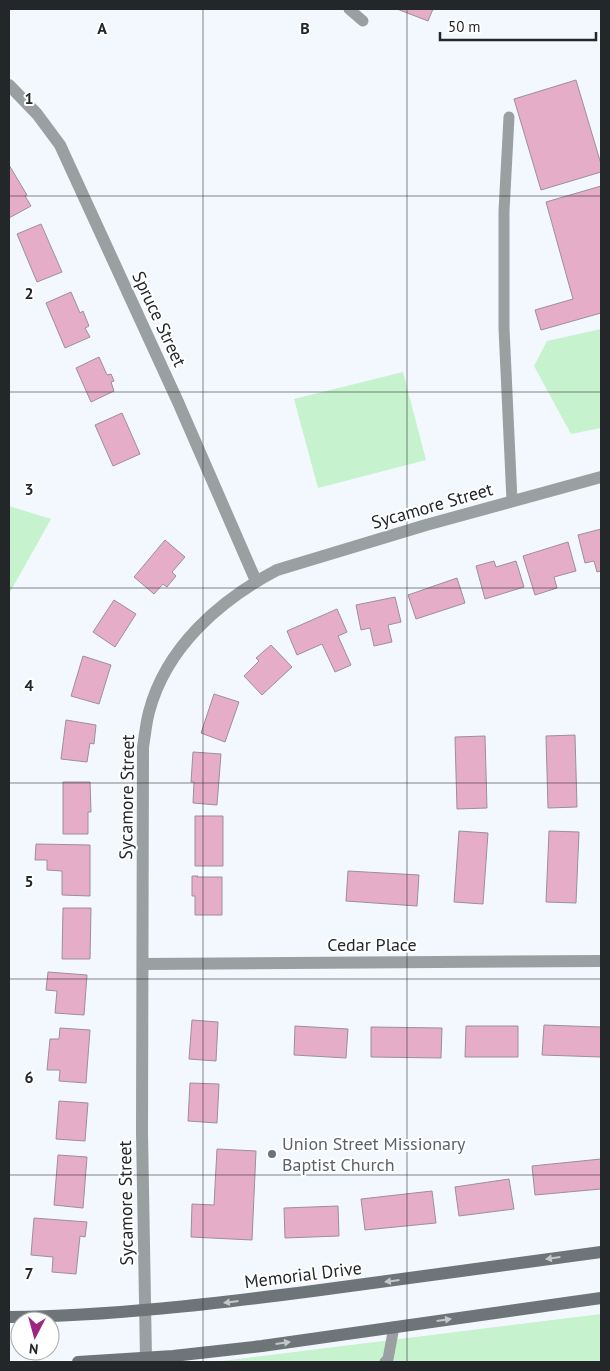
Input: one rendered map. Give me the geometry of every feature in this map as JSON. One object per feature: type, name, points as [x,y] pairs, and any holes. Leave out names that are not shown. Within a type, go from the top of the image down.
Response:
[{"type":"main road","name":"Memorial Drive","points":[[9,1317],[48,1317],[145,1311],[246,1300],[601,1252]]},
{"type":"main road","points":[[78,1362],[128,1361],[262,1346],[601,1298]]},
{"type":"street","name":"Spruce Street","points":[[9,85],[37,114],[60,145],[178,402],[256,581]]},
{"type":"street","name":"Sycamore Street","points":[[146,1358],[142,1132],[144,747],[148,712],[160,680],[178,651],[208,618],[228,600],[256,581],[277,570],[426,525],[601,477]]},
{"type":"street","name":"Cedar Place","points":[[143,964],[601,961]]},
{"type":"lane","points":[[349,9],[363,21]]},
{"type":"lane","points":[[509,117],[504,211],[504,328],[512,501]]},
{"type":"lane","points":[[385,1362],[388,1359],[394,1327]]},
{"type":"green space","points":[[601,329],[601,428],[571,434],[534,366],[547,341]]},
{"type":"green space","points":[[403,372],[426,460],[318,488],[294,399]]},
{"type":"green space","points":[[9,506],[51,519],[9,594]]},
{"type":"green space","points":[[601,1314],[601,1362],[213,1362]]},
{"type":"building","points":[[397,9],[433,9],[428,21]]},
{"type":"building","points":[[576,80],[601,164],[601,172],[541,190],[514,99]]},
{"type":"building","points":[[9,165],[27,195],[25,196],[31,206],[9,218]]},
{"type":"building","points":[[601,186],[601,313],[541,330],[535,310],[573,299],[546,202]]},
{"type":"building","points":[[41,224],[62,272],[37,282],[17,234]]},
{"type":"building","points":[[71,292],[80,313],[83,311],[89,326],[85,328],[90,337],[65,348],[46,303]]},
{"type":"building","points":[[99,357],[107,375],[111,374],[114,381],[111,382],[114,391],[91,402],[76,368]]},
{"type":"building","points":[[122,413],[140,454],[113,466],[95,425]]},
{"type":"building","points":[[601,529],[601,571],[597,572],[594,561],[585,563],[578,535]]},
{"type":"building","points":[[165,540],[185,557],[172,572],[176,576],[167,587],[163,584],[154,594],[134,577]]},
{"type":"building","points":[[568,542],[576,571],[554,577],[557,588],[535,595],[523,556]]},
{"type":"building","points":[[494,561],[496,567],[516,561],[524,587],[485,599],[476,566]]},
{"type":"building","points":[[457,578],[465,603],[416,619],[408,595]]},
{"type":"building","points":[[395,597],[401,622],[388,625],[392,642],[374,646],[370,628],[361,630],[356,605]]},
{"type":"building","points":[[114,600],[136,614],[115,647],[93,632]]},
{"type":"building","points":[[337,609],[347,632],[338,636],[351,665],[335,672],[322,644],[297,655],[287,631]]},
{"type":"building","points":[[271,645],[292,667],[262,695],[244,676],[259,661],[256,658]]},
{"type":"building","points":[[83,656],[111,665],[99,704],[71,696]]},
{"type":"building","points":[[214,694],[239,702],[225,742],[201,733]]},
{"type":"building","points":[[66,720],[96,725],[94,744],[90,743],[87,762],[61,759]]},
{"type":"building","points":[[575,735],[577,807],[548,808],[546,736]]},
{"type":"building","points":[[485,736],[487,808],[457,809],[455,737]]},
{"type":"building","points":[[193,752],[221,754],[217,805],[193,803],[194,782],[191,782]]},
{"type":"building","points":[[63,782],[90,782],[91,812],[88,812],[88,834],[63,834]]},
{"type":"building","points":[[195,816],[223,816],[223,866],[195,866]]},
{"type":"building","points":[[459,831],[488,833],[483,904],[454,902]]},
{"type":"building","points":[[549,831],[579,832],[576,903],[546,902]]},
{"type":"building","points":[[36,844],[90,845],[90,896],[62,895],[62,871],[47,870],[47,860],[35,860]]},
{"type":"building","points":[[348,871],[419,875],[417,906],[346,901]]},
{"type":"building","points":[[192,876],[222,877],[222,915],[195,915],[195,896],[192,896]]},
{"type":"building","points":[[63,908],[91,908],[90,959],[62,959]]},
{"type":"building","points":[[48,972],[87,975],[84,1015],[55,1013],[57,991],[46,990]]},
{"type":"building","points":[[192,1020],[218,1022],[216,1061],[189,1059]]},
{"type":"building","points":[[544,1025],[601,1027],[601,1057],[542,1055]]},
{"type":"building","points":[[295,1026],[348,1029],[346,1058],[294,1055]]},
{"type":"building","points":[[466,1026],[518,1026],[518,1057],[465,1057]]},
{"type":"building","points":[[371,1027],[442,1028],[441,1058],[371,1057]]},
{"type":"building","points":[[60,1028],[90,1030],[86,1083],[59,1081],[60,1070],[47,1070],[50,1039],[59,1039]]},
{"type":"building","points":[[190,1083],[219,1084],[217,1123],[188,1121]]},
{"type":"building","points":[[59,1101],[88,1103],[85,1141],[56,1139]]},
{"type":"building","points":[[217,1149],[256,1151],[252,1240],[191,1237],[192,1204],[214,1205]]},
{"type":"building","points":[[58,1155],[87,1157],[83,1208],[54,1205]]},
{"type":"building","points":[[601,1159],[601,1189],[535,1195],[532,1166]]},
{"type":"building","points":[[509,1179],[514,1209],[459,1216],[455,1187]]},
{"type":"building","points":[[432,1191],[436,1223],[365,1230],[361,1199]]},
{"type":"building","points":[[338,1206],[339,1236],[285,1238],[284,1208]]},
{"type":"building","points":[[34,1218],[87,1222],[85,1237],[80,1236],[76,1274],[52,1272],[53,1257],[31,1255]]},
{"type":"place","name":"Union Street Missionary Baptist Church","points":[[272,1154]]}]
